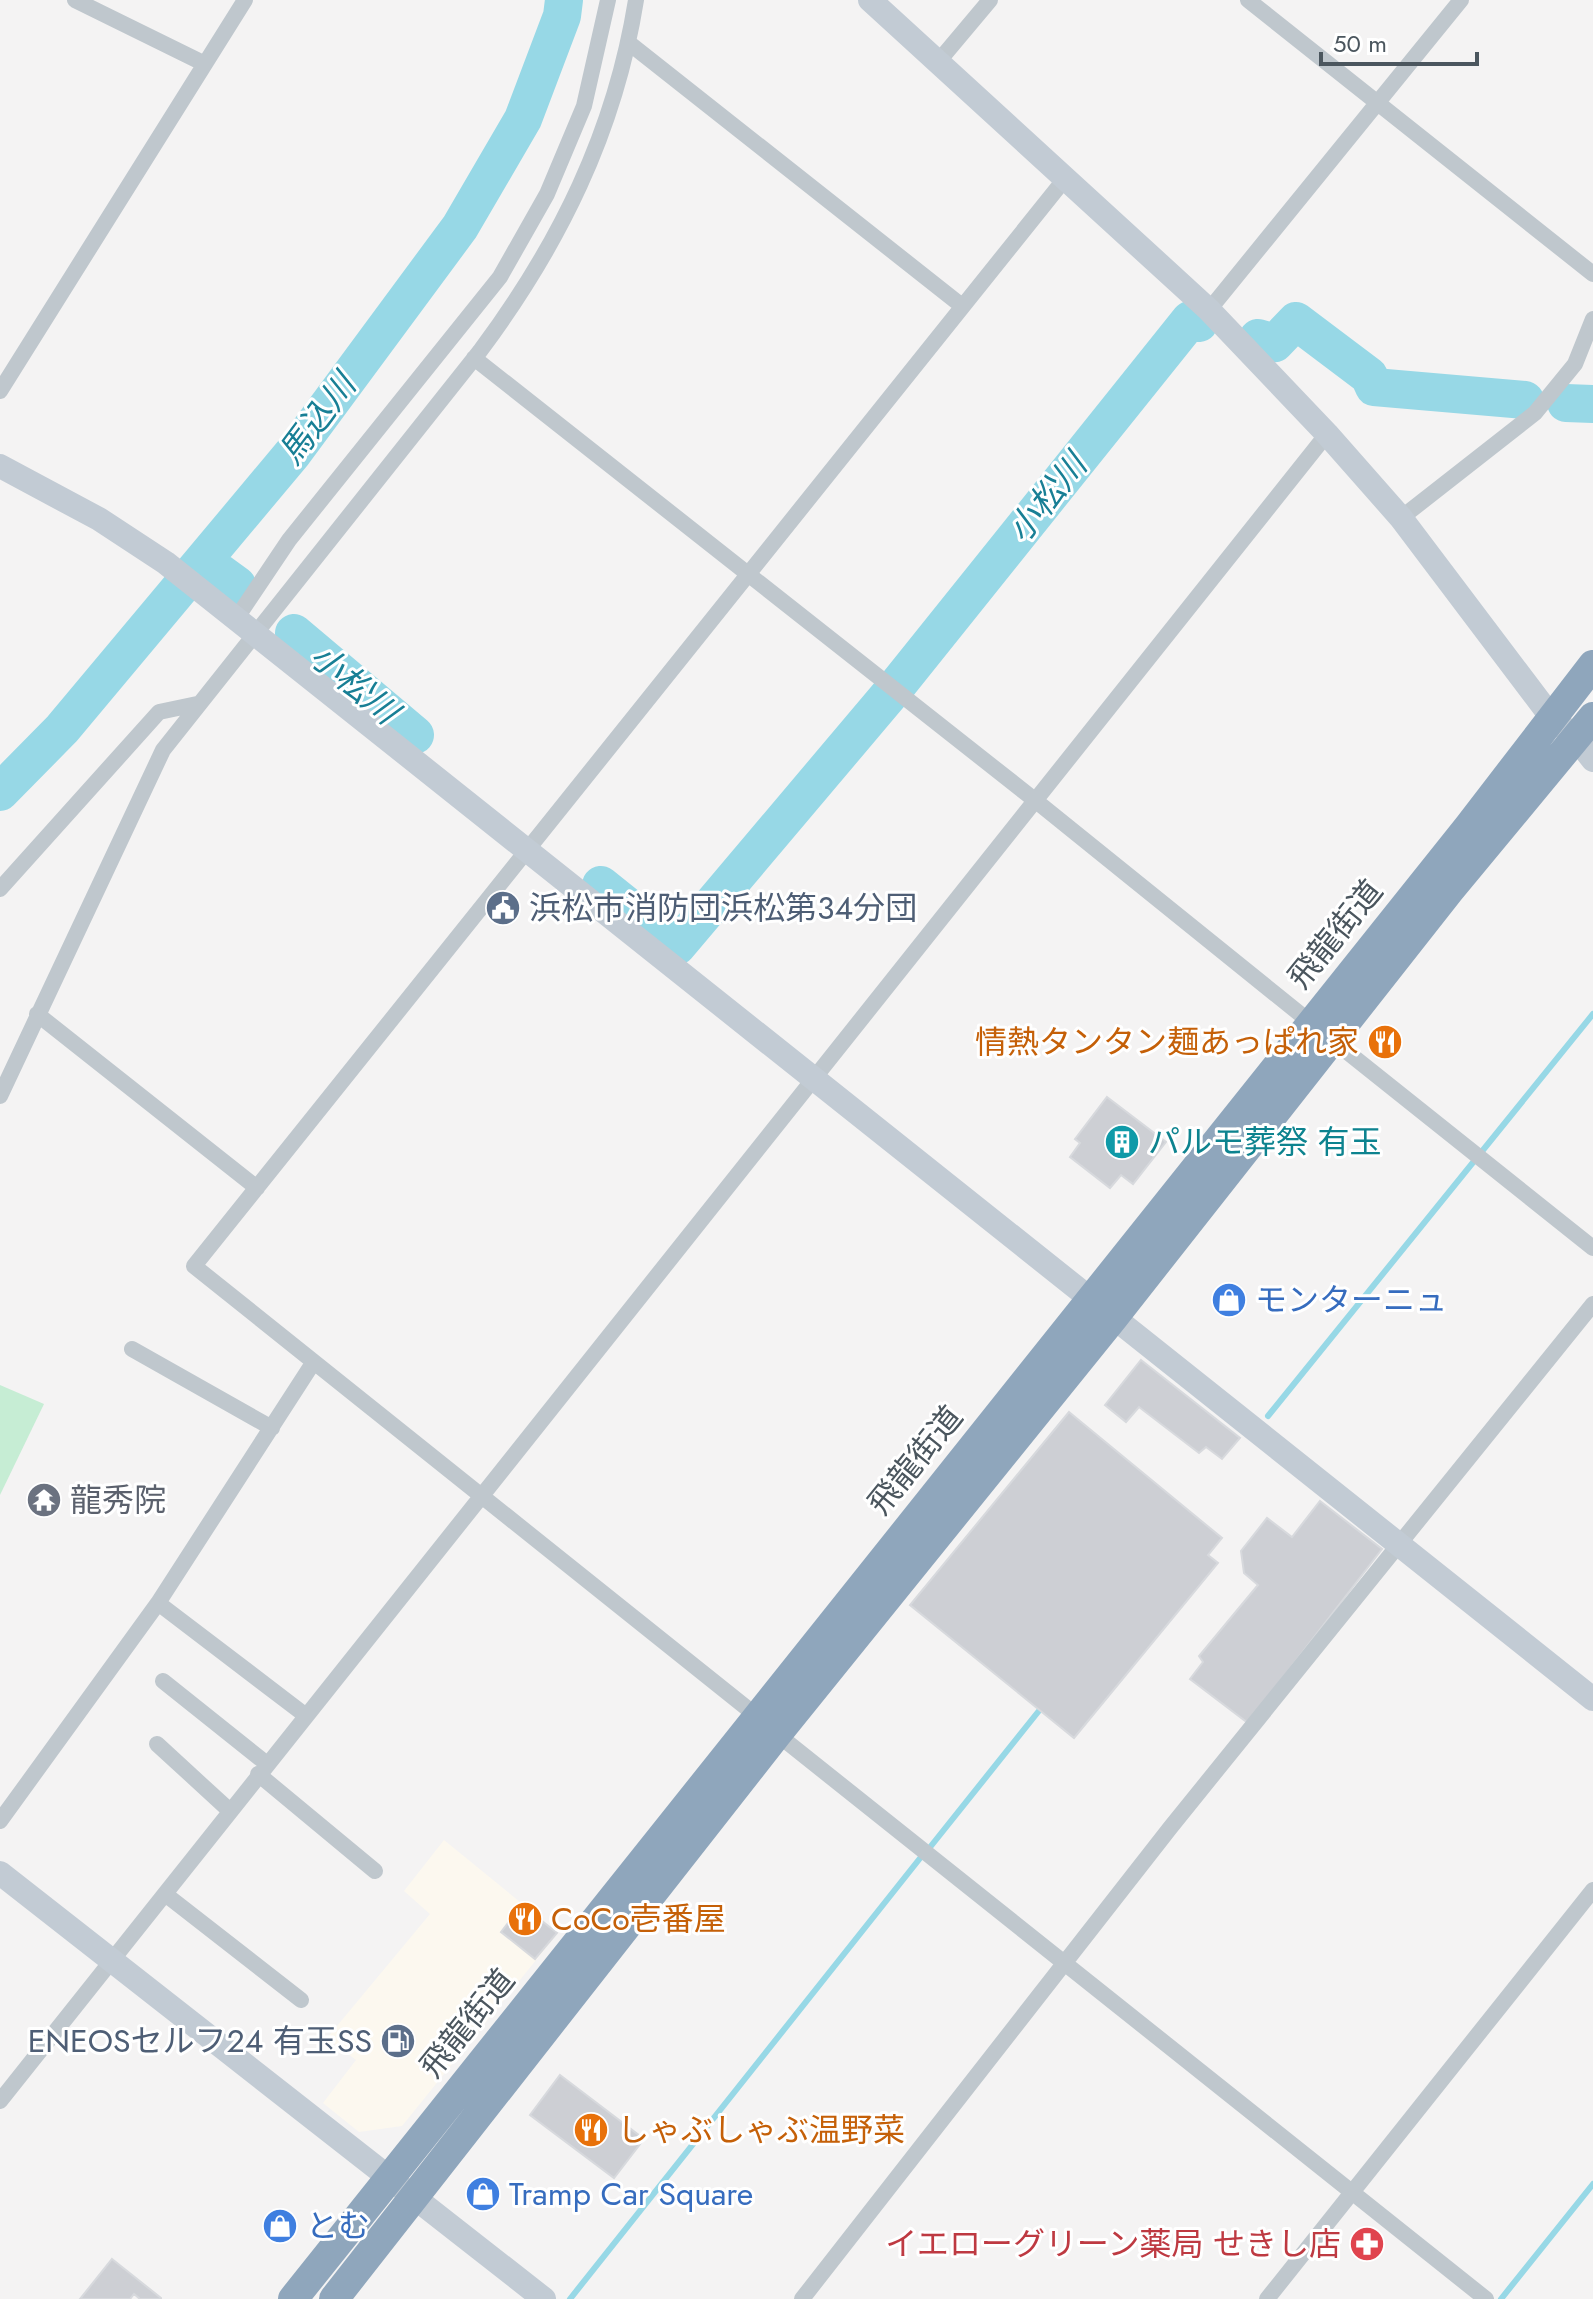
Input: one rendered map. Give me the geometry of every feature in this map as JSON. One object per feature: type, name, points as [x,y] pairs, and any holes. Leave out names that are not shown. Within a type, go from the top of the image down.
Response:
[{"type":"highway","name":"飛龍街道","points":[[293,2299],[402,2186],[1102,1309],[1320,1030],[1593,665]]},
{"type":"highway","name":"飛龍街道","points":[[1320,1030],[1587,739]]},
{"type":"highway","name":"飛龍街道","points":[[334,2299],[402,2186]]},
{"type":"street","points":[[75,0],[205,64]]},
{"type":"street","points":[[0,391],[245,0]]},
{"type":"street","points":[[0,1096],[163,750],[197,704],[245,626],[289,540],[500,277],[547,194],[584,106],[608,0]]},
{"type":"street","points":[[245,626],[474,358],[521,296],[553,243],[614,103],[636,0]]},
{"type":"street","points":[[870,0],[1209,310],[1327,434],[1401,518],[1552,718],[1587,739]]},
{"type":"street","points":[[938,62],[990,0]]},
{"type":"street","points":[[1248,0],[1593,274]]},
{"type":"street","points":[[1209,310],[1461,0]]},
{"type":"street","points":[[629,43],[962,306]]},
{"type":"street","points":[[1064,180],[194,1266],[1486,2299]]},
{"type":"street","points":[[1401,518],[1535,413],[1575,364],[1593,319]]},
{"type":"street","points":[[474,358],[1036,801],[1593,1248]]},
{"type":"street","points":[[0,2101],[1327,434]]},
{"type":"street","points":[[0,466],[99,519],[166,563],[1593,1699]]},
{"type":"street","points":[[0,889],[159,712],[197,704]]},
{"type":"street","points":[[37,1014],[257,1188]]},
{"type":"street","points":[[802,2299],[1398,1544],[1593,1304]]},
{"type":"street","points":[[132,1349],[272,1428]]},
{"type":"street","points":[[0,1821],[158,1603],[313,1363]]},
{"type":"street","points":[[158,1603],[305,1715]]},
{"type":"street","points":[[163,1681],[375,1871]]},
{"type":"street","points":[[157,1744],[230,1811]]},
{"type":"street","points":[[0,1873],[544,2299]]},
{"type":"street","points":[[1267,2299],[1593,1890]]},
{"type":"street","points":[[165,1894],[301,2000]]},
{"type":"shaded area","points":[[444,1840],[558,1933],[402,2126],[359,2132],[323,2103],[356,2060],[327,2038],[430,1914],[404,1891]]},
{"type":"green space","points":[[0,1385],[44,1404],[0,1495]]},
{"type":"building","name":"パルモ葬祭 有玉","points":[[1107,1097],[1166,1142],[1133,1184],[1121,1175],[1110,1188],[1070,1157],[1080,1143],[1075,1139]]},
{"type":"building","points":[[1141,1360],[1240,1438],[1222,1459],[1206,1447],[1199,1453],[1139,1407],[1126,1422],[1105,1405]]},
{"type":"building","points":[[1069,1412],[1222,1538],[1208,1555],[1218,1563],[1074,1738],[910,1605]]},
{"type":"building","points":[[1320,1501],[1382,1549],[1248,1723],[1190,1679],[1203,1662],[1199,1656],[1258,1585],[1244,1573],[1241,1551],[1267,1518],[1292,1537]]},
{"type":"building","name":"CoCo壱番屋","points":[[522,1905],[557,1933],[535,1959],[501,1932]]},
{"type":"building","points":[[560,2075],[644,2139],[614,2178],[530,2115]]},
{"type":"building","points":[[112,2259],[161,2299],[140,2299],[134,2294],[130,2299],[80,2299]]},
{"type":"waterway","name":"馬込川","points":[[0,792],[62,729],[293,453],[460,227],[523,119],[562,16],[564,0]]},
{"type":"waterway","name":"小松川","points":[[899,683],[1190,320],[1199,323]]},
{"type":"waterway","name":"小松川","points":[[1258,338],[1275,343],[1296,321],[1369,376],[1374,387],[1525,400]]},
{"type":"waterway","name":"小松川","points":[[1566,403],[1593,404]]},
{"type":"waterway","name":"小松川","points":[[204,561],[237,585]]},
{"type":"waterway","name":"小松川","points":[[294,633],[415,735]]},
{"type":"waterway","name":"小松川","points":[[601,885],[677,946],[889,695]]},
{"type":"waterway","points":[[1268,1416],[1593,1014]]},
{"type":"waterway","points":[[931,1846],[1038,1712]]},
{"type":"waterway","points":[[570,2299],[921,1857]]},
{"type":"waterway","points":[[1501,2299],[1593,2184]]},
{"type":"place","name":"浜松市消防団浜松第34分団","points":[[503,908]]},
{"type":"place","name":"情熱タンタン麺あっぱれ家","points":[[1385,1042]]},
{"type":"place","name":"パルモ葬祭 有玉","points":[[1122,1142]]},
{"type":"place","name":"モンターニュ","points":[[1229,1300]]},
{"type":"place","name":"龍秀院","points":[[44,1500]]},
{"type":"place","name":"CoCo壱番屋","points":[[525,1919]]},
{"type":"place","name":"ENEOSセルフ24 有玉SS","points":[[398,2041]]},
{"type":"place","name":"しゃぶしゃぶ温野菜","points":[[591,2130]]},
{"type":"place","name":"Tramp Car Square","points":[[483,2194]]},
{"type":"place","name":"とむ","points":[[280,2226]]},
{"type":"place","name":"イエローグリーン薬局 せきし店","points":[[1367,2244]]}]
